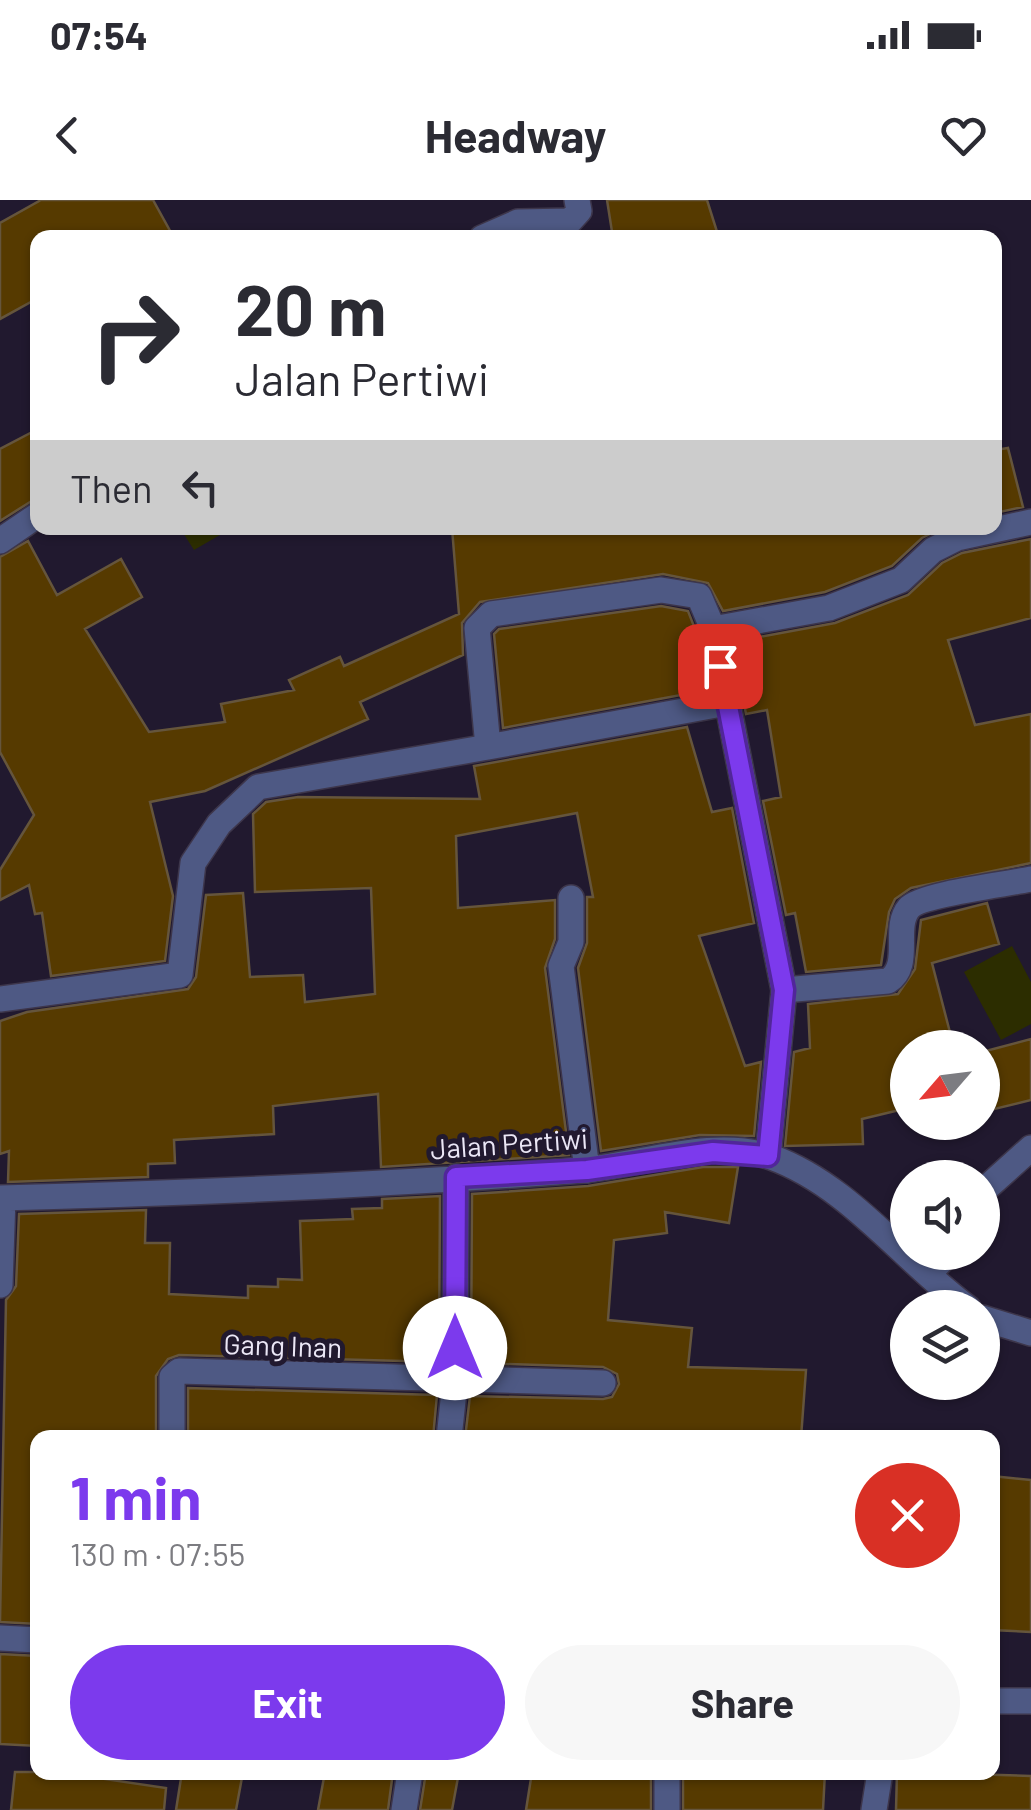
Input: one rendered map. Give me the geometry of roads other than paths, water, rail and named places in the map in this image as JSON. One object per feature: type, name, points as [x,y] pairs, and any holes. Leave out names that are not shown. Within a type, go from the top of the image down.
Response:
[{"type":"street","points":[[500,230],[576,209]]},
{"type":"street","points":[[0,541],[30,520]]},
{"type":"street","points":[[1002,528],[1031,522]]},
{"type":"street","points":[[713,629],[829,608],[901,580],[933,550],[972,535]]},
{"type":"street","points":[[488,746],[477,628],[491,614],[660,590],[699,596],[713,629],[784,990],[768,1156]]},
{"type":"street","points":[[0,998],[180,975],[193,863],[219,824],[258,787],[727,703]]},
{"type":"street","points":[[784,990],[888,980],[899,967],[905,918],[918,902],[1031,879]]},
{"type":"street","points":[[571,898],[571,942],[561,966],[587,1170]]},
{"type":"street","points":[[1000,1176],[1031,1148]]},
{"type":"street","name":"Jalan Pertiwi","points":[[1,1198],[587,1170],[713,1152],[768,1156],[822,1180],[947,1290]]},
{"type":"street","points":[[450,1430],[455,1382],[456,1177]]},
{"type":"street","points":[[0,1284],[1,1198]]},
{"type":"street","points":[[928,1274],[932,1270]]},
{"type":"street","points":[[1000,1323],[1031,1332]]},
{"type":"street","name":"Gang Inan","points":[[172,1430],[172,1377],[180,1371],[455,1382]]},
{"type":"street","points":[[455,1382],[603,1384]]},
{"type":"street","points":[[0,1638],[30,1640]]},
{"type":"street","points":[[1000,1701],[1031,1701]]},
{"type":"street","points":[[404,1810],[409,1780]]},
{"type":"street","points":[[667,1780],[667,1810]]},
{"type":"street","points":[[874,1810],[879,1780]]}]
